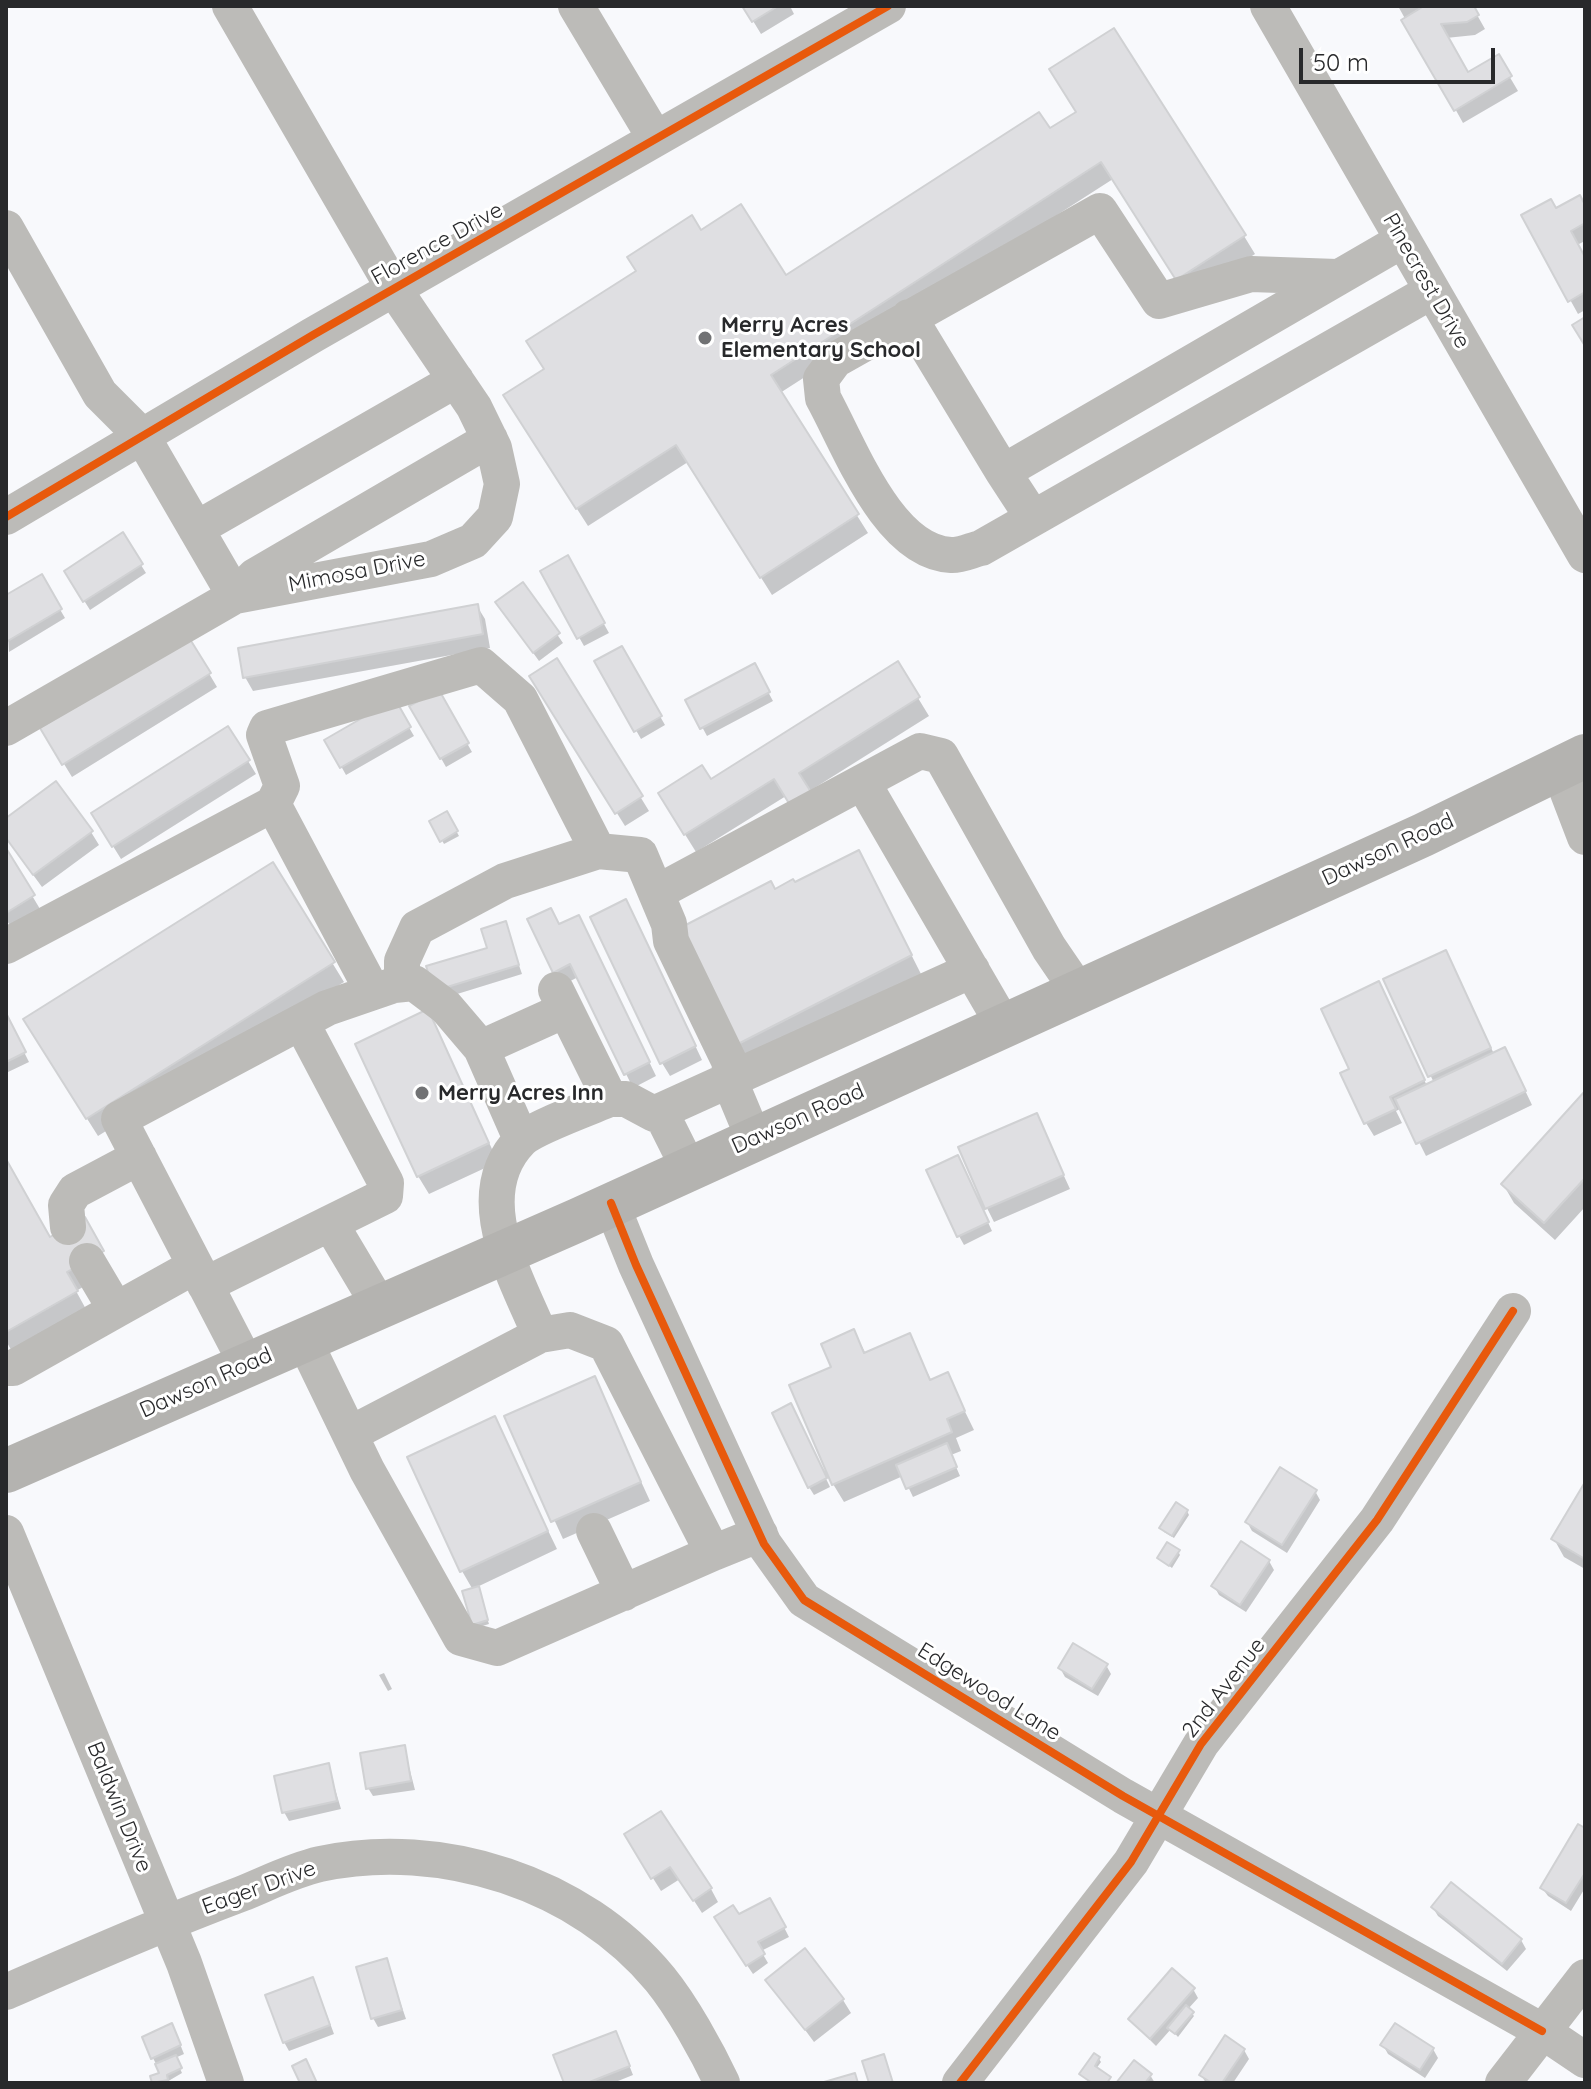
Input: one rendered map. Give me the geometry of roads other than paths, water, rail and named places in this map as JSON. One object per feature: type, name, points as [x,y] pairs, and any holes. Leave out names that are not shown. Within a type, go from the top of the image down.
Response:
[{"type":"main road","name":"Dawson Road","points":[[6,1471],[506,1253],[1423,835],[1572,762]]},
{"type":"street","name":"Mimosa Drive","points":[[6,728],[235,596],[431,559],[473,541],[495,517],[502,484],[490,439],[456,380],[394,289],[230,6]]},
{"type":"street","points":[[576,6],[655,138]]},
{"type":"street","name":"Florence Drive","points":[[6,517],[394,289],[888,6]]},
{"type":"street","name":"Pinecrest Drive","points":[[1268,6],[1585,555]]},
{"type":"street","points":[[1337,277],[1251,274],[1159,301],[1100,211],[835,360],[821,379],[823,398],[890,521],[918,546],[952,556],[981,548],[1432,291]]},
{"type":"street","points":[[6,228],[100,394],[142,436],[235,596],[255,576],[490,439]]},
{"type":"street","points":[[1003,472],[1403,240]]},
{"type":"street","points":[[909,317],[1033,518]]},
{"type":"street","points":[[196,529],[456,380]]},
{"type":"street","points":[[6,946],[273,804],[282,786],[264,735],[267,728],[481,665],[520,699],[598,851]]},
{"type":"street","points":[[656,893],[920,751],[941,756],[1049,948],[1079,992]]},
{"type":"street","points":[[1572,762],[1585,837]]},
{"type":"street","points":[[863,783],[1004,1026]]},
{"type":"street","points":[[273,804],[388,988]]},
{"type":"street","points":[[388,988],[417,928],[505,881],[598,851],[640,855],[669,924],[671,941],[730,1063],[729,1079],[754,1139]]},
{"type":"street","points":[[540,1335],[506,1253],[494,1199],[504,1169],[521,1139],[610,1099],[626,1099],[654,1114],[972,970]]},
{"type":"street","points":[[247,1365],[119,1119],[327,1008],[414,983],[446,1007],[481,1048],[521,1139]]},
{"type":"street","points":[[481,1048],[560,999],[610,1099]]},
{"type":"street","points":[[6,1368],[13,1368],[116,1310],[330,1223],[385,1196],[386,1183],[302,1024]]},
{"type":"street","points":[[660,1111],[689,1169]]},
{"type":"street","points":[[68,1227],[66,1205],[75,1191],[139,1157]]},
{"type":"street","name":"Edgewood Lane","points":[[611,1203],[636,1265],[760,1534],[804,1600],[1160,1817],[1542,2031],[1585,2060]]},
{"type":"street","points":[[330,1223],[380,1307]]},
{"type":"street","points":[[87,1261],[116,1310]]},
{"type":"street","name":"2nd Avenue","points":[[960,2083],[1131,1862],[1201,1744],[1377,1520],[1513,1311]]},
{"type":"street","points":[[350,1434],[540,1335],[570,1330],[606,1344],[713,1553]]},
{"type":"street","points":[[304,1340],[350,1434],[461,1638],[497,1648],[760,1534]]},
{"type":"street","points":[[594,1531],[624,1593]]},
{"type":"street","name":"Baldwin Drive","points":[[6,1533],[184,1963],[226,2083]]},
{"type":"street","name":"Eager Drive","points":[[6,1992],[165,1923],[319,1864],[431,1858],[473,1865],[521,1881],[565,1902],[607,1930],[661,1981],[722,2083]]},
{"type":"street","points":[[1503,2083],[1585,1977]]},
{"type":"place","name":"Merry Acres Elementary School","points":[[705,338]]},
{"type":"place","name":"Merry Acres Inn","points":[[422,1093]]}]
